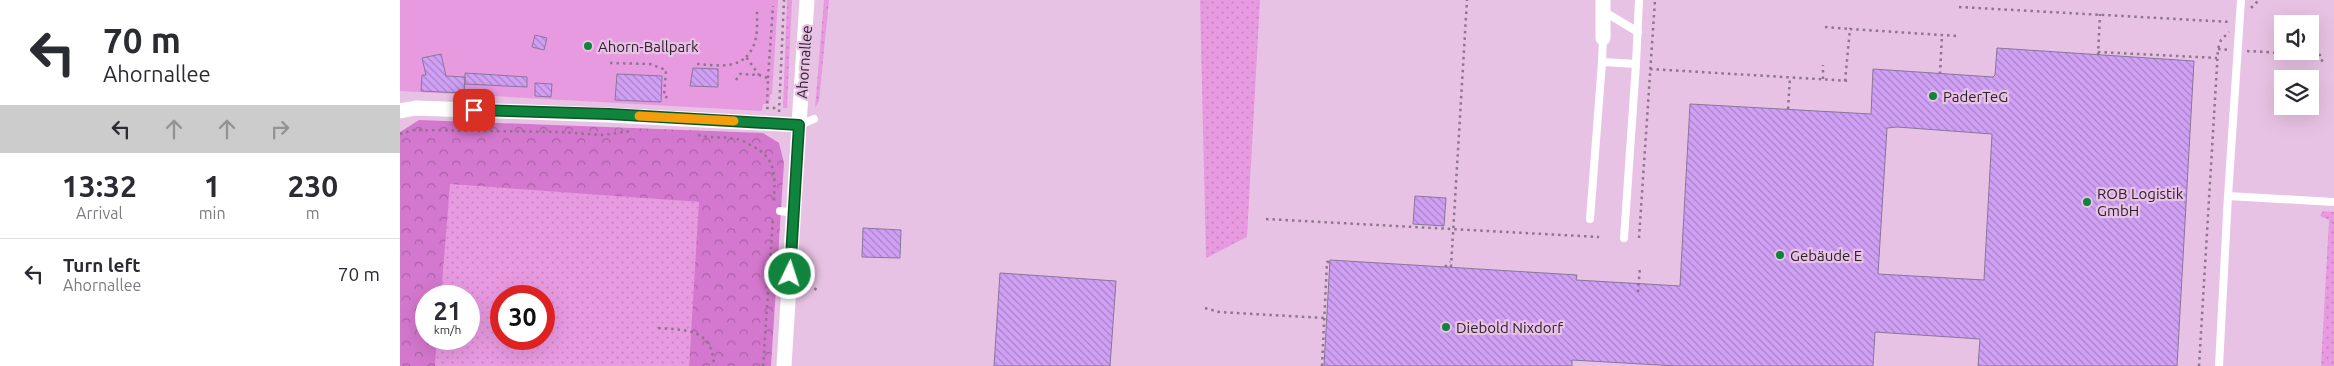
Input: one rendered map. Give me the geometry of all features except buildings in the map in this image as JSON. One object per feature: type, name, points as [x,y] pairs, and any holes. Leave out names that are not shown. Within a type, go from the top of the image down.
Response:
[{"type":"street","name":"Ahornallee","points":[[784,366],[787,212],[799,125],[807,0]]},
{"type":"street","points":[[1603,6],[1603,38]]},
{"type":"street","points":[[400,110],[416,108],[609,114],[778,116],[799,125]]},
{"type":"lane","points":[[1624,238],[1639,0]]},
{"type":"lane","points":[[2219,366],[2241,0]]},
{"type":"lane","points":[[1603,6],[1638,32]]},
{"type":"lane","points":[[1590,219],[1603,38]]},
{"type":"lane","points":[[1602,62],[1636,64]]},
{"type":"lane","points":[[799,125],[814,119]]},
{"type":"lane","points":[[2228,196],[2334,202]]},
{"type":"path","points":[[778,116],[784,0]]},
{"type":"path","points":[[1451,267],[1467,0]]},
{"type":"path","points":[[1639,238],[1655,0]]},
{"type":"path","points":[[2200,366],[2218,49],[2221,40],[2259,0]]},
{"type":"path","points":[[773,6],[767,108],[778,116]]},
{"type":"path","points":[[1959,7],[2239,21]]},
{"type":"path","points":[[697,64],[731,65],[740,62],[746,57],[756,40],[757,11]]},
{"type":"path","points":[[2100,14],[2098,53],[2217,58]]},
{"type":"path","points":[[1825,27],[1957,36]]},
{"type":"path","points":[[1846,80],[1850,29]]},
{"type":"path","points":[[1940,74],[1942,35]]},
{"type":"path","points":[[2218,49],[2274,52]]},
{"type":"path","points":[[2319,55],[2324,62]]},
{"type":"path","points":[[746,57],[759,75]]},
{"type":"path","points":[[610,63],[650,64],[666,70],[664,96],[668,98]]},
{"type":"path","points":[[1822,79],[1823,65]]},
{"type":"path","points":[[1650,69],[1851,81]]},
{"type":"path","points":[[736,80],[740,74],[759,75],[768,78]]},
{"type":"path","points":[[1788,109],[1790,77]]},
{"type":"path","points":[[400,134],[414,130],[559,132],[602,135],[632,131]]},
{"type":"path","points":[[692,133],[709,138],[738,139],[757,148],[770,160],[775,177],[774,209],[763,366]]},
{"type":"path","points":[[1266,220],[1599,237]]},
{"type":"path","points":[[1446,267],[1452,261]]},
{"type":"path","points":[[1322,366],[1328,262],[1330,262]]},
{"type":"path","points":[[1638,292],[1640,267]]},
{"type":"path","points":[[1206,308],[1219,312],[1324,318]]},
{"type":"path","points":[[658,328],[686,330],[698,334],[705,339],[711,350],[714,366]]},
{"type":"shaded area","name":"Ahorn-Ballpark","points":[[400,0],[778,0],[772,94],[770,95],[769,104],[763,104],[762,111],[400,91]]},
{"type":"shaded area","points":[[787,0],[792,0],[787,108],[783,108]]},
{"type":"shaded area","points":[[824,0],[829,0],[819,101],[815,108]]},
{"type":"shaded area","points":[[1200,0],[1260,0],[1247,237],[1206,258]]},
{"type":"shaded area","points":[[449,183],[700,202],[689,366],[435,366],[436,350],[480,350],[480,285],[442,285]]},
{"type":"shaded area","points":[[2323,211],[2334,212],[2334,366],[2321,366],[2329,220],[2320,216]]},
{"type":"green space","points":[[419,120],[763,133],[779,143],[784,163],[771,366],[689,366],[699,202],[450,184],[442,285],[415,285],[415,350],[436,350],[435,366],[400,366],[400,132]]},
{"type":"slow traffic","points":[[639,116],[734,121]]},
{"type":"place","name":"Ahorn-Ballpark","points":[[588,46]]},
{"type":"place","name":"PaderTeG","points":[[1933,96]]},
{"type":"place","name":"ROB Logistik GmbH","points":[[2087,202]]},
{"type":"place","name":"Gebäude E","points":[[1780,255]]},
{"type":"place","name":"Diebold Nixdorf","points":[[1446,327]]},
{"type":"route","points":[[474,110],[609,114],[799,125],[790,274]]}]
